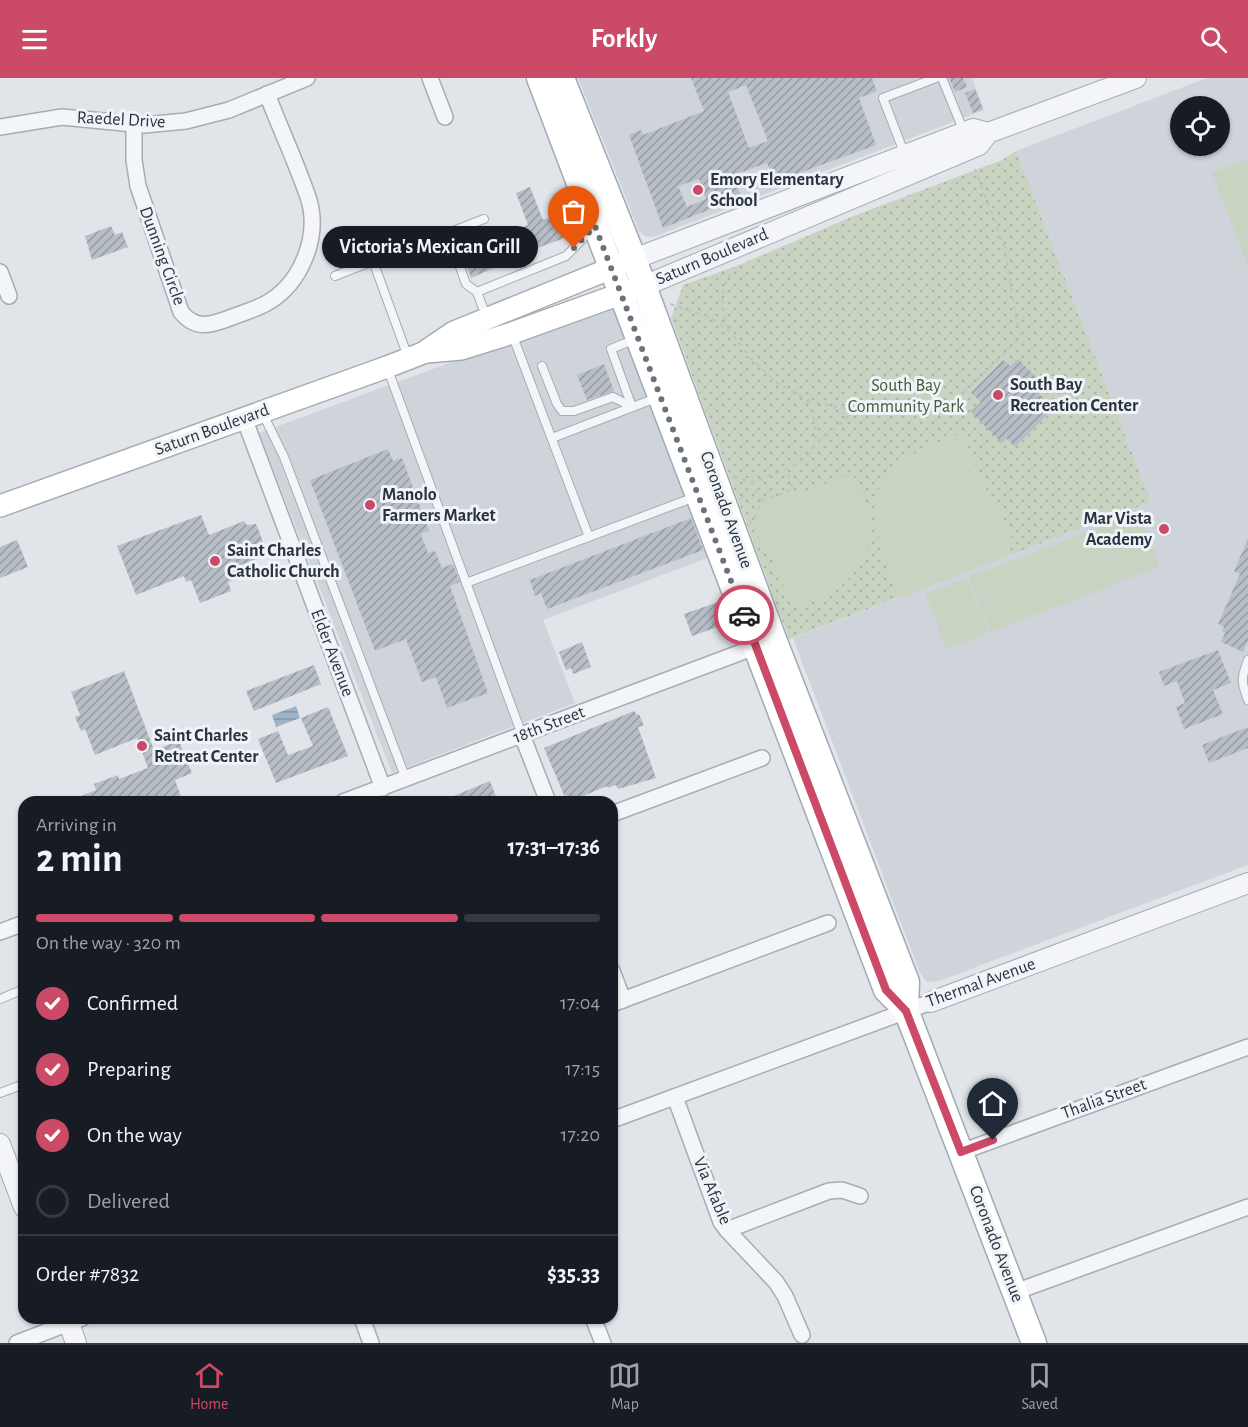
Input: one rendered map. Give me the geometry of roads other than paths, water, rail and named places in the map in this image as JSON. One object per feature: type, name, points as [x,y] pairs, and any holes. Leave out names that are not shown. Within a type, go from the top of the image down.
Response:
[{"type":"main road","name":"Coronado Avenue","points":[[539,78],[699,496],[765,643],[907,982],[906,1011],[1034,1343]]},
{"type":"main road","name":"Coronado Avenue","points":[[562,78],[634,259],[733,529],[765,643]]},
{"type":"main road","name":"Saturn Boulevard","points":[[0,506],[387,367],[416,355],[454,332],[634,259]]},
{"type":"main road","name":"Saturn Boulevard","points":[[416,355],[460,349],[644,286]]},
{"type":"street","name":"Raedel Drive","points":[[0,127],[62,117],[134,125],[186,121],[229,110],[307,78]]},
{"type":"street","points":[[430,78],[444,117]]},
{"type":"street","name":"Saturn Boulevard","points":[[644,286],[979,146],[988,133],[1136,78]]},
{"type":"street","name":"Dunning Circle","points":[[134,125],[134,160],[138,186],[181,312],[196,324],[212,325],[265,305],[291,282],[308,251],[311,224],[308,197],[267,94]]},
{"type":"street","name":"Saturn Boulevard","points":[[634,259],[973,129],[988,133]]},
{"type":"street","points":[[0,272],[9,296]]},
{"type":"street","name":"Elder Avenue","points":[[253,415],[383,788]]},
{"type":"street","name":"18th Street","points":[[360,796],[765,643]]},
{"type":"street","points":[[522,735],[546,796]]},
{"type":"street","points":[[618,812],[762,758]]},
{"type":"street","name":"Thermal Avenue","points":[[618,1118],[1248,883]]},
{"type":"street","points":[[618,1002],[828,922]]},
{"type":"street","points":[[0,932],[18,925]]},
{"type":"street","name":"Thalia Street","points":[[961,1152],[1248,1047]]},
{"type":"street","name":"Via Afable","points":[[675,1097],[722,1222],[776,1282],[785,1296],[802,1335]]},
{"type":"street","points":[[0,1144],[4,1168],[18,1195]]},
{"type":"street","points":[[727,1230],[829,1191],[842,1190],[860,1196]]},
{"type":"street","points":[[1015,1292],[1248,1207]]},
{"type":"street","points":[[17,1343],[63,1324]]},
{"type":"street","points":[[74,1324],[76,1343]]},
{"type":"street","points":[[364,1324],[371,1343]]},
{"type":"street","points":[[595,1324],[603,1343]]},
{"type":"lane","points":[[906,156],[883,98],[936,78]]},
{"type":"lane","points":[[942,78],[965,133]]},
{"type":"lane","points":[[484,219],[448,233],[466,284],[477,292],[487,319]]},
{"type":"lane","points":[[477,292],[566,256],[595,226]]},
{"type":"lane","points":[[335,276],[373,261],[416,355]]},
{"type":"lane","points":[[512,333],[590,537]]},
{"type":"lane","points":[[632,407],[610,349],[638,338]]},
{"type":"lane","points":[[542,366],[562,411],[574,411],[614,397],[632,407]]},
{"type":"lane","points":[[387,367],[522,735]]},
{"type":"lane","points":[[552,438],[660,396]]},
{"type":"lane","points":[[253,415],[284,457],[406,778]]},
{"type":"lane","points":[[466,583],[699,496]]},
{"type":"lane","points":[[1248,660],[1242,677],[1242,686],[1248,700]]},
{"type":"lane","points":[[0,999],[18,992]]},
{"type":"lane","points":[[0,1093],[18,1086]]},
{"type":"water","points":[[296,706],[300,718],[276,727],[272,715]]},
{"type":"place","name":"Emory Elementary School","points":[[698,190]]},
{"type":"place","name":"Victoria's Mexican Grill","points":[[574,248]]},
{"type":"place","name":"South Bay Recreation Center","points":[[998,395]]},
{"type":"place","name":"Manolo Farmers Market","points":[[370,505]]},
{"type":"place","name":"Mar Vista Academy","points":[[1164,529]]},
{"type":"place","name":"Saint Charles Catholic Church","points":[[215,561]]},
{"type":"place","name":"Saint Charles Retreat Center","points":[[142,746]]},
{"type":"park label","name":"South Bay Community Park","points":[[906,396]]}]
